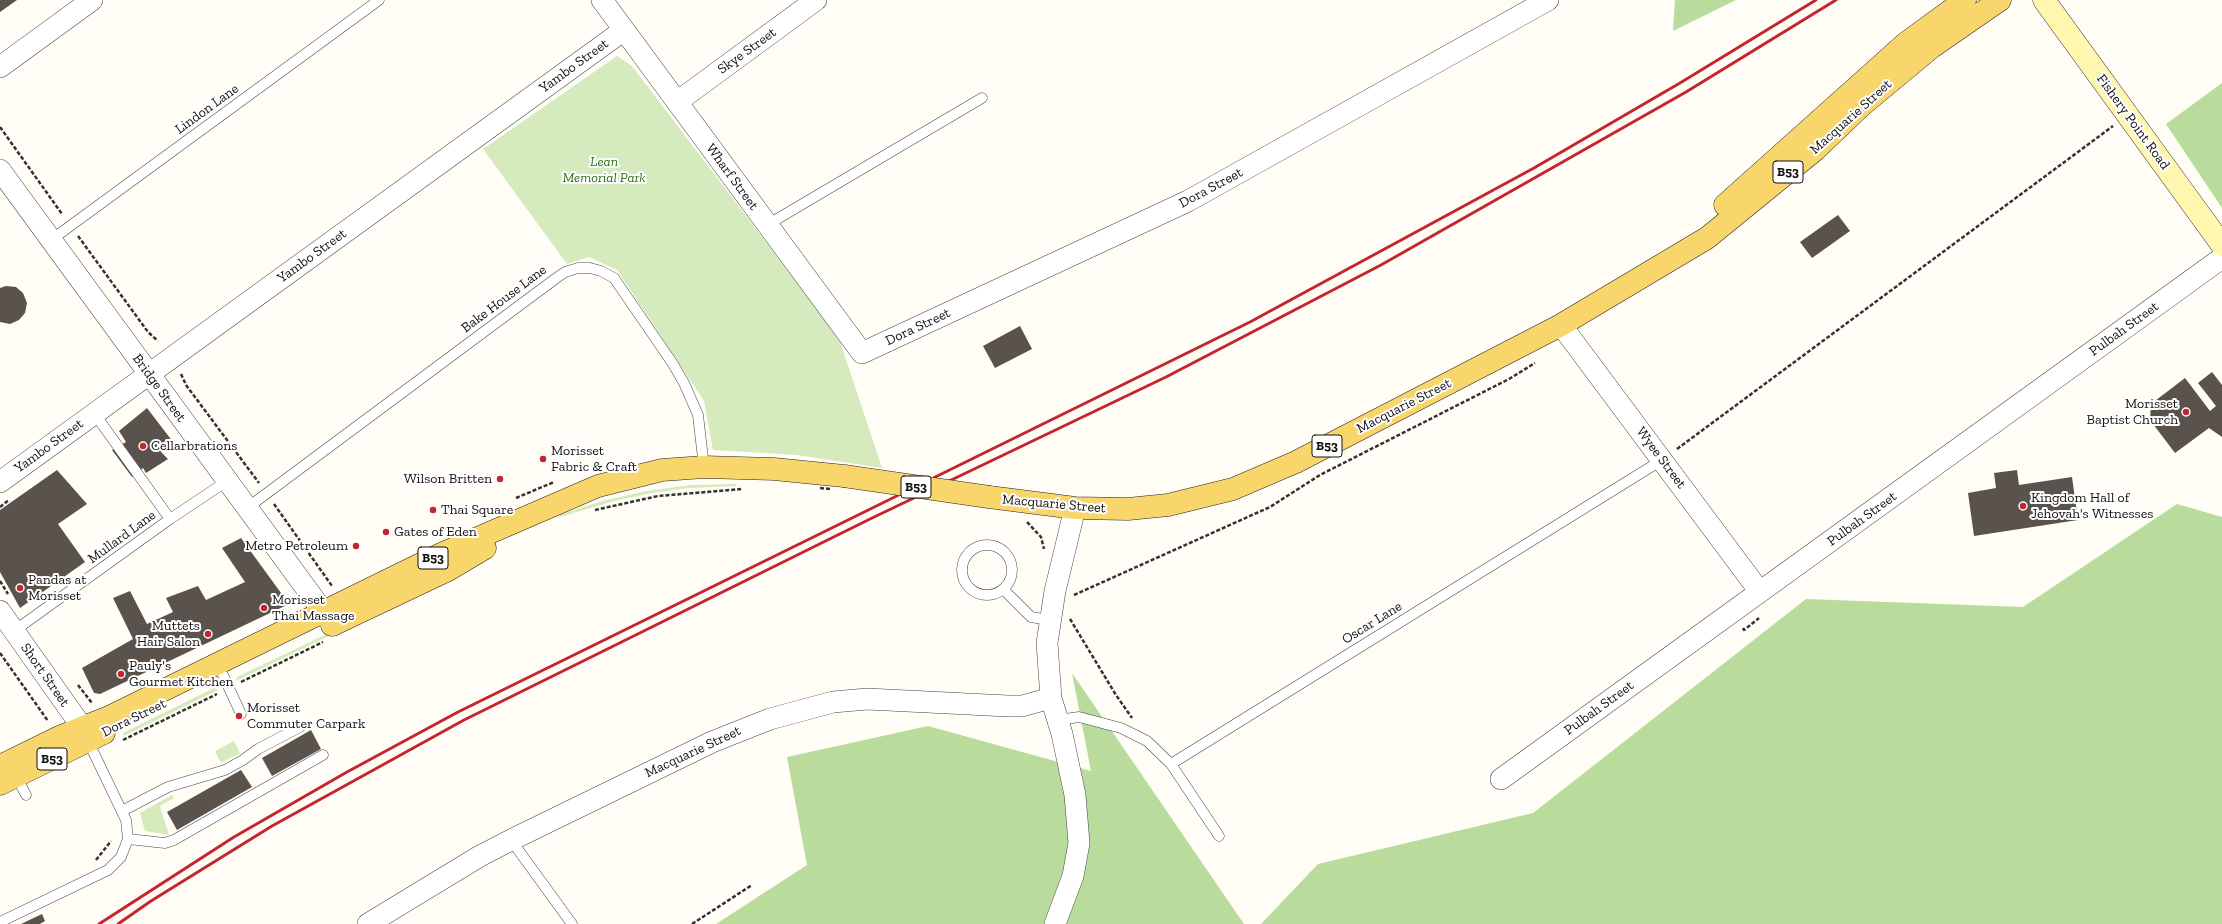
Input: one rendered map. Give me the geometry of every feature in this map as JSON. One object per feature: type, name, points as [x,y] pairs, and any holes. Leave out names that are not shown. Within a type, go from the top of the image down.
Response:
[{"type":"main road","name":"Macquarie Street","points":[[1561,324],[1714,215],[1906,43],[1966,0]]},
{"type":"main road","name":"Macquarie Street","points":[[704,467],[774,469],[844,476],[1075,508],[1128,509],[1168,505],[1201,498],[1246,484],[1296,462],[1561,324],[1707,238],[1815,150],[1861,106],[1932,47],[2000,0]]},
{"type":"main road","name":"Fishery Point Road","points":[[2044,0],[2222,245]]},
{"type":"main road","name":"Dora Street","points":[[5,776],[85,734],[223,675],[302,637],[328,619],[444,553],[591,489],[622,479],[662,470],[704,467]]},
{"type":"main road","name":"Dora Street","points":[[85,734],[109,717],[328,619]]},
{"type":"street","points":[[0,67],[92,0]]},
{"type":"street","name":"Wharf Street","points":[[602,0],[862,353]]},
{"type":"street","name":"Skye Street","points":[[677,102],[816,0]]},
{"type":"street","name":"Dora Street","points":[[862,353],[1188,202],[1548,0]]},
{"type":"street","name":"Yambo Street","points":[[0,482],[624,30]]},
{"type":"street","name":"Bridge Street","points":[[0,170],[328,619]]},
{"type":"street","name":"Pulbah Street","points":[[1501,779],[2222,258]]},
{"type":"street","name":"Wyee Street","points":[[1561,324],[1760,592]]},
{"type":"street","points":[[1055,924],[1073,876],[1079,843],[1075,795],[1058,720],[1051,698],[1047,655],[1049,620],[1075,508]]},
{"type":"street","name":"Short Street","points":[[0,611],[85,734]]},
{"type":"street","name":"Macquarie Street","points":[[368,924],[474,860],[511,840],[712,742],[745,728],[833,702],[867,699],[1022,706],[1051,698]]},
{"type":"lane","name":"Lindon Lane","points":[[51,240],[379,0]]},
{"type":"lane","points":[[767,225],[982,98]]},
{"type":"lane","name":"Bake House Lane","points":[[247,508],[555,279],[565,272],[578,268],[590,268],[601,271],[614,278],[684,382],[698,415],[704,467]]},
{"type":"lane","points":[[94,414],[170,519]]},
{"type":"lane","name":"Oscar Lane","points":[[1171,764],[1662,460]]},
{"type":"lane","name":"Mullard Lane","points":[[14,631],[170,519],[227,481]]},
{"type":"lane","points":[[987,545],[1002,549],[1011,562],[1011,577],[1003,589],[988,595],[979,593],[969,586],[963,574],[963,566],[971,551],[987,545]]},
{"type":"lane","points":[[1003,589],[1031,617],[1049,620]]},
{"type":"lane","points":[[223,675],[241,714]]},
{"type":"lane","points":[[1058,720],[1079,717],[1121,728],[1147,741],[1171,764],[1219,836]]},
{"type":"lane","points":[[122,811],[168,787],[224,770],[243,760],[258,749],[300,727]]},
{"type":"lane","points":[[0,922],[108,870],[121,857],[128,839],[126,820],[85,734]]},
{"type":"lane","points":[[128,839],[165,843],[174,840],[323,755]]},
{"type":"lane","points":[[5,776],[26,795]]},
{"type":"lane","points":[[511,840],[572,924]]},
{"type":"path","points":[[1662,460],[2128,116]]},
{"type":"path","points":[[1074,595],[1270,507],[1320,475],[1509,379],[1538,360]]},
{"type":"path","points":[[180,372],[186,385],[335,589]]},
{"type":"path","points":[[815,487],[820,488]]},
{"type":"path","points":[[620,504],[658,496],[747,489]]},
{"type":"path","points":[[0,653],[49,724]]},
{"type":"path","points":[[93,862],[104,852],[115,835]]},
{"type":"path","points":[[692,924],[752,885]]},
{"type":"green space","points":[[1675,0],[1736,0],[1673,31]]},
{"type":"green space","name":"Lean Memorial Park","points":[[617,56],[632,66],[839,338],[882,468],[797,455],[713,450],[704,401],[617,270],[589,257],[567,264],[483,149]]},
{"type":"green space","points":[[2222,83],[2222,208],[2166,124]]},
{"type":"green space","points":[[736,484],[736,486],[688,488],[652,493],[614,501],[560,517],[559,515],[602,501],[646,491],[691,485]]},
{"type":"green space","points":[[2177,504],[2222,517],[2222,924],[1261,924],[1318,864],[1533,813],[1806,599],[2023,607]]},
{"type":"green space","points":[[387,605],[389,607],[236,681],[237,677]]},
{"type":"green space","points":[[1072,673],[1244,924],[716,924],[807,865],[787,757],[928,726],[1091,771]]},
{"type":"green space","points":[[214,688],[218,690],[124,736],[123,733]]},
{"type":"green space","points":[[234,741],[240,753],[221,763],[215,751]]},
{"type":"green space","points":[[172,795],[174,798],[160,806],[169,835],[145,831],[140,813]]},
{"type":"building","points":[[0,0],[17,0],[0,12]]},
{"type":"building","points":[[1838,215],[1850,231],[1812,258],[1800,242]]},
{"type":"building","points":[[6,286],[16,287],[23,293],[27,303],[25,313],[19,320],[10,324],[0,322],[0,288]]},
{"type":"building","points":[[1020,326],[1032,349],[995,368],[983,346]]},
{"type":"building","name":"Morisset Baptist Church","points":[[2212,372],[2222,385],[2222,437],[2209,428],[2175,453],[2150,420],[2151,404],[2185,378],[2210,411],[2216,406],[2198,383]]},
{"type":"building","name":"Cellarbrations","points":[[147,408],[173,442],[161,452],[168,459],[146,473],[143,468],[132,477],[112,450],[126,442],[119,431]]},
{"type":"building","points":[[57,470],[87,504],[58,524],[85,562],[20,608],[0,572],[0,510]]},
{"type":"building","name":"Kingdom Hall of Jehovah's Witnesses","points":[[2017,470],[2019,485],[2072,477],[2078,520],[1974,536],[1968,493],[1996,488],[1994,473]]},
{"type":"building","points":[[241,538],[289,604],[100,694],[94,693],[82,668],[133,639],[113,598],[130,591],[147,624],[173,612],[166,598],[198,586],[206,600],[245,582],[222,548]]},
{"type":"building","points":[[311,730],[321,749],[272,776],[262,758]]},
{"type":"building","points":[[241,770],[252,787],[177,830],[167,812]]},
{"type":"building","points":[[42,914],[45,921],[40,924],[21,924]]},
{"type":"railway","points":[[99,924],[234,837],[347,772],[458,712],[1250,322],[1534,168],[1680,83],[1816,0]]},
{"type":"railway","points":[[118,924],[151,901],[272,826],[464,720],[870,519],[1166,377],[1381,265],[1686,92],[1836,0]]},
{"type":"place","name":"Morisset Baptist Church","points":[[2186,412]]},
{"type":"place","name":"Cellarbrations","points":[[143,446]]},
{"type":"place","name":"Morisset Fabric & Craft","points":[[543,459]]},
{"type":"place","name":"Wilson Britten","points":[[500,479]]},
{"type":"place","name":"Kingdom Hall of Jehovah's Witnesses","points":[[2023,506]]},
{"type":"place","name":"Thai Square","points":[[433,510]]},
{"type":"place","name":"Gates of Eden","points":[[386,532]]},
{"type":"place","name":"Metro Petroleum","points":[[356,546]]},
{"type":"place","name":"Pandas at Morisset","points":[[20,588]]},
{"type":"place","name":"Morisset Thai Massage","points":[[264,608]]},
{"type":"place","name":"Muttets Hair Salon","points":[[208,634]]},
{"type":"place","name":"Pauly's Gourmet Kitchen","points":[[121,674]]},
{"type":"place","name":"Morisset Commuter Carpark","points":[[239,716]]}]
